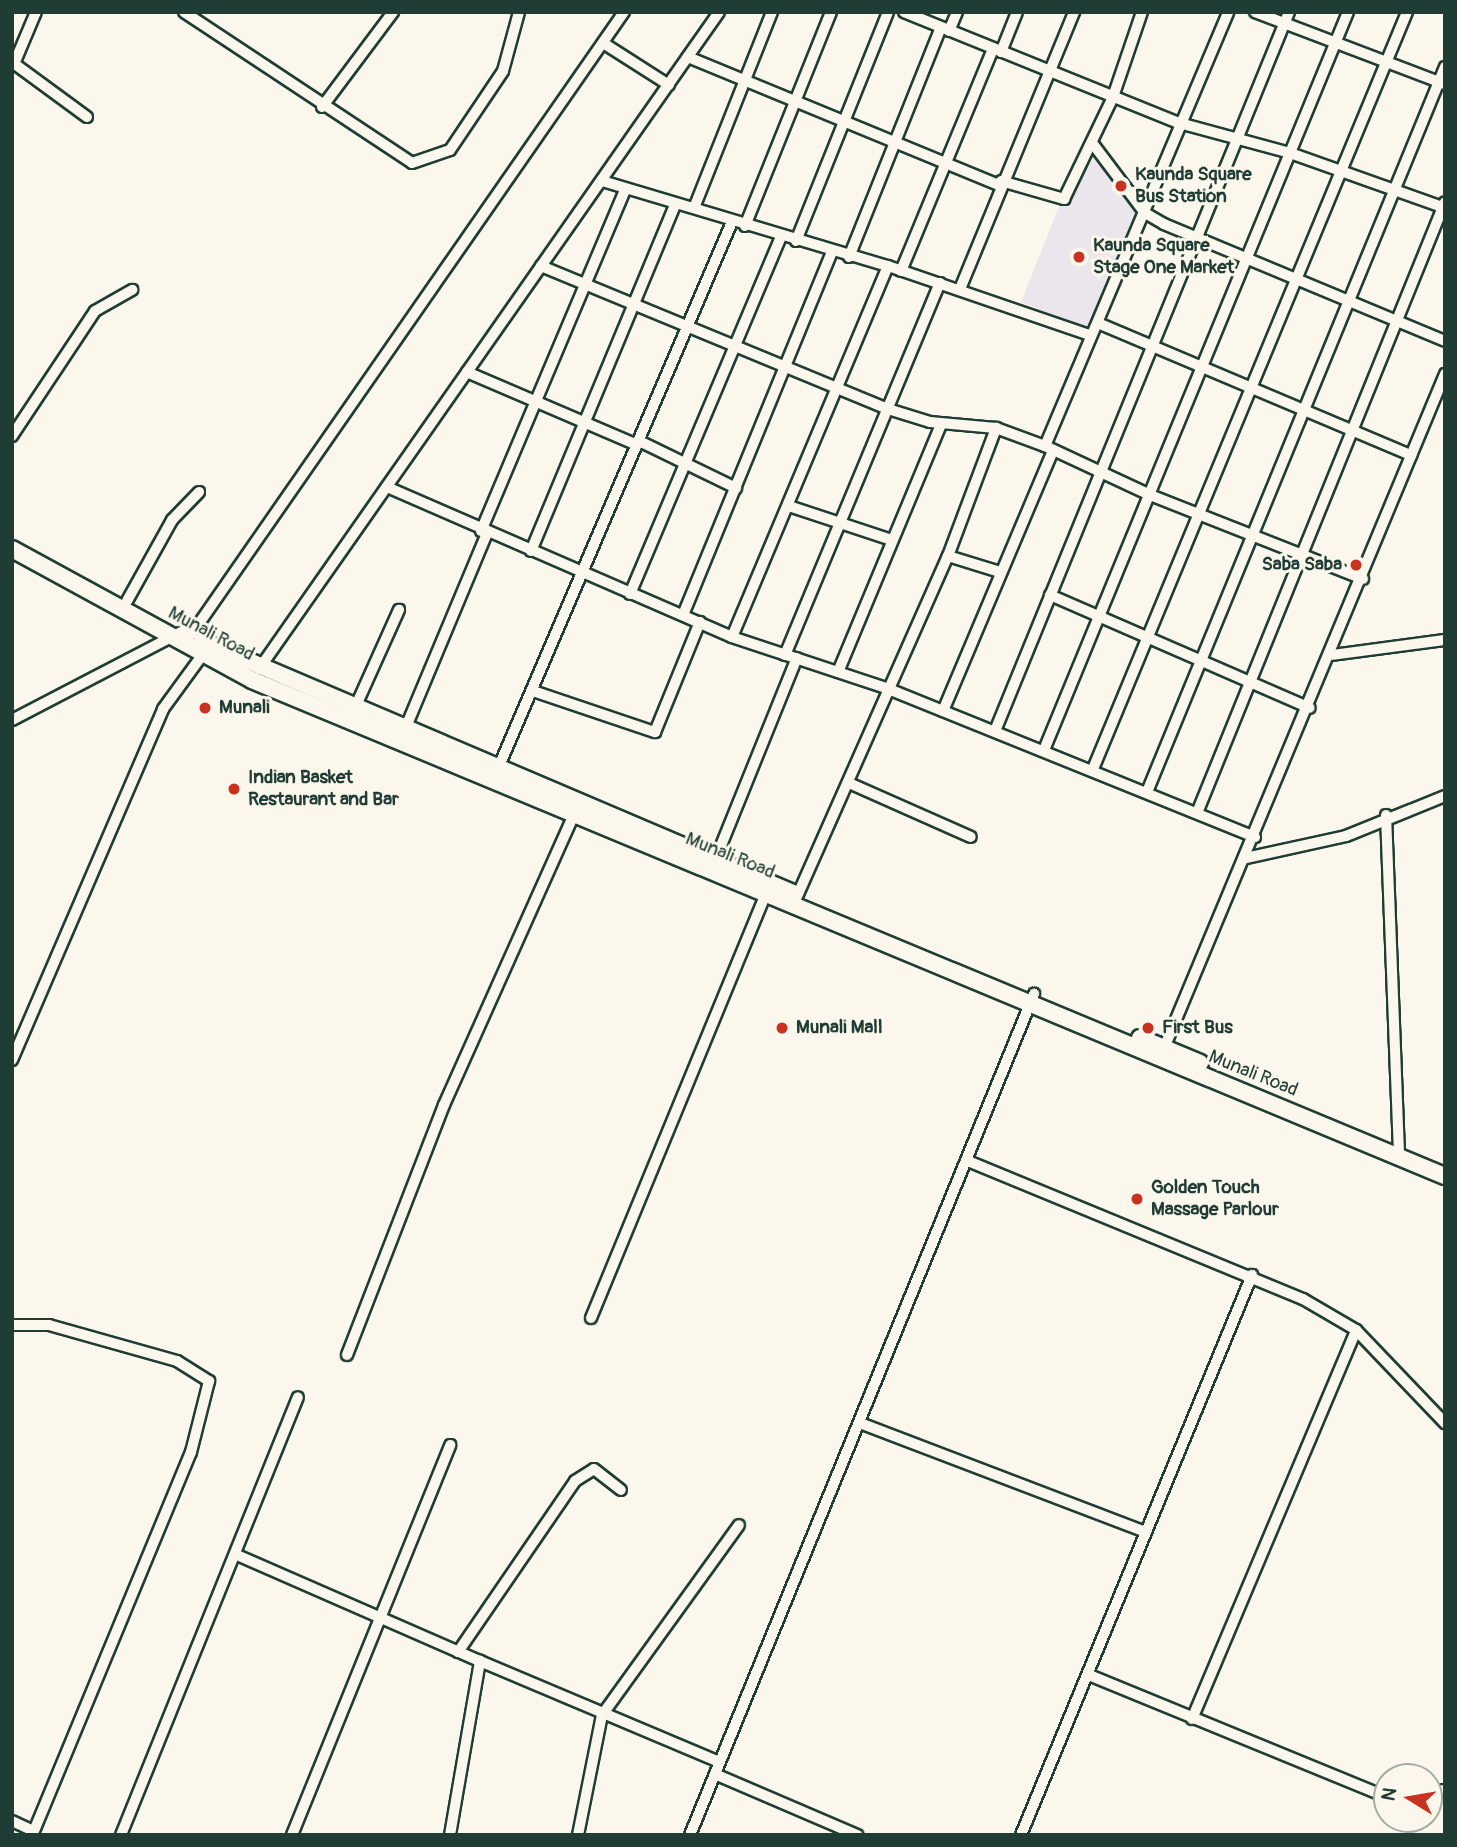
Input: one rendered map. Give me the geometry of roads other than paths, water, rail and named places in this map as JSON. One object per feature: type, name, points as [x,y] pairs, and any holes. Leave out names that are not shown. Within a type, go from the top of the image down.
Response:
[{"type":"main road","name":"Munali Road","points":[[12,538],[255,675],[576,810],[796,898],[1399,1152],[1445,1167]]},
{"type":"main road","name":"Munali Road","points":[[12,549],[182,635]]},
{"type":"main road","name":"Munali Road","points":[[255,675],[354,710],[403,736]]},
{"type":"main road","name":"Munali Road","points":[[713,866],[765,895],[796,898]]},
{"type":"main road","name":"Munali Road","points":[[1399,1152],[1445,1176]]},
{"type":"street","points":[[36,12],[13,63],[87,117]]},
{"type":"street","points":[[184,12],[393,156],[427,162],[450,150],[503,71],[519,12]]},
{"type":"street","points":[[322,107],[393,12]]},
{"type":"street","points":[[12,720],[182,635],[624,12]]},
{"type":"street","points":[[255,675],[719,12]]},
{"type":"street","points":[[694,208],[772,12]]},
{"type":"street","points":[[745,226],[831,12]]},
{"type":"street","points":[[796,241],[888,12]]},
{"type":"street","points":[[904,12],[1178,123],[1290,153],[1389,191],[1444,206],[1395,321],[1356,431],[1301,554],[1197,813]]},
{"type":"street","points":[[849,257],[893,144],[944,30],[957,12]]},
{"type":"street","points":[[901,271],[946,162],[1017,12]]},
{"type":"street","points":[[960,289],[1000,183],[1074,12]]},
{"type":"street","points":[[688,57],[795,99],[893,144],[1000,183],[1063,199],[1093,144],[1113,97],[1142,12]]},
{"type":"street","points":[[943,711],[1049,449],[1090,335],[1098,323],[1145,213],[1178,123],[1228,12]]},
{"type":"street","points":[[1255,12],[1284,25],[1338,38],[1442,83]]},
{"type":"street","points":[[995,731],[1153,348],[1194,238],[1289,12]]},
{"type":"street","points":[[1044,750],[1098,615],[1205,366],[1245,259],[1348,12]]},
{"type":"street","points":[[1093,769],[1201,516],[1339,171],[1407,12]]},
{"type":"street","points":[[603,43],[669,85]]},
{"type":"street","points":[[1147,792],[1198,662],[1252,537],[1389,191],[1442,83],[1445,67]]},
{"type":"street","points":[[1093,144],[1145,213],[1194,238],[1445,341]]},
{"type":"street","points":[[603,181],[624,192],[694,208],[781,237],[888,266],[1090,335]]},
{"type":"street","points":[[403,736],[535,400],[624,192]]},
{"type":"street","points":[[531,551],[675,205]]},
{"type":"street","points":[[495,775],[732,222]]},
{"type":"street","points":[[630,594],[737,347],[781,237]]},
{"type":"street","points":[[683,615],[832,252]]},
{"type":"street","points":[[541,266],[737,347],[785,370],[888,409],[941,424],[996,428],[1252,537],[1363,579]]},
{"type":"street","points":[[732,637],[888,266]]},
{"type":"street","points":[[785,655],[940,283]]},
{"type":"street","points":[[12,436],[95,312],[132,290]]},
{"type":"street","points":[[1098,323],[1153,348],[1255,385],[1411,455]]},
{"type":"street","points":[[467,372],[586,419],[736,488]]},
{"type":"street","points":[[1162,1053],[1310,708],[1445,374]]},
{"type":"street","points":[[838,672],[941,424]]},
{"type":"street","points":[[796,898],[849,783],[886,688],[948,556],[996,428]]},
{"type":"street","points":[[387,487],[484,532],[732,637],[886,688],[1093,769],[1255,837]]},
{"type":"street","points":[[127,601],[172,520],[199,492]]},
{"type":"street","points":[[789,506],[892,540]]},
{"type":"street","points":[[948,556],[1000,572]]},
{"type":"street","points":[[1050,595],[1249,686],[1310,708]]},
{"type":"street","points":[[354,710],[400,610]]},
{"type":"street","points":[[533,691],[655,732],[700,622]]},
{"type":"street","points":[[1332,655],[1445,640]]},
{"type":"street","points":[[12,1060],[163,709],[207,650]]},
{"type":"street","points":[[713,866],[797,658]]},
{"type":"street","points":[[849,783],[971,837]]},
{"type":"street","points":[[1246,858],[1346,835],[1385,815],[1445,796]]},
{"type":"street","points":[[347,1355],[444,1105],[576,810]]},
{"type":"street","points":[[1385,815],[1399,1152]]},
{"type":"street","points":[[591,1318],[765,895]]},
{"type":"street","points":[[690,1835],[1033,998]]},
{"type":"street","points":[[968,1161],[1252,1275],[1356,1330],[1444,1424]]},
{"type":"street","points":[[1021,1835],[1252,1275]]},
{"type":"street","points":[[12,1325],[49,1325],[177,1361],[209,1381],[191,1452],[33,1833],[12,1821]]},
{"type":"street","points":[[1192,1719],[1356,1330]]},
{"type":"street","points":[[121,1835],[237,1555],[298,1397]]},
{"type":"street","points":[[860,1423],[1146,1532]]},
{"type":"street","points":[[292,1835],[383,1619],[450,1445]]},
{"type":"street","points":[[458,1652],[575,1481],[594,1469],[621,1490]]},
{"type":"street","points":[[578,1835],[602,1715],[739,1525]]},
{"type":"street","points":[[237,1555],[602,1715],[719,1762]]},
{"type":"street","points":[[450,1835],[480,1661]]},
{"type":"street","points":[[1089,1675],[1373,1791]]},
{"type":"street","points":[[715,1774],[851,1834]]},
{"type":"place","name":"Kaunda Square Bus Station","points":[[1121,186]]},
{"type":"place","name":"Kaunda Square Stage One Market","points":[[1079,257]]},
{"type":"place","name":"Saba Saba","points":[[1356,565]]},
{"type":"place","name":"Munali","points":[[205,708]]},
{"type":"place","name":"Indian Basket Restaurant and Bar","points":[[234,789]]},
{"type":"place","name":"Munali Mall","points":[[782,1028]]},
{"type":"place","name":"First Bus","points":[[1148,1028]]},
{"type":"place","name":"Golden Touch Massage Parlour","points":[[1137,1199]]}]
